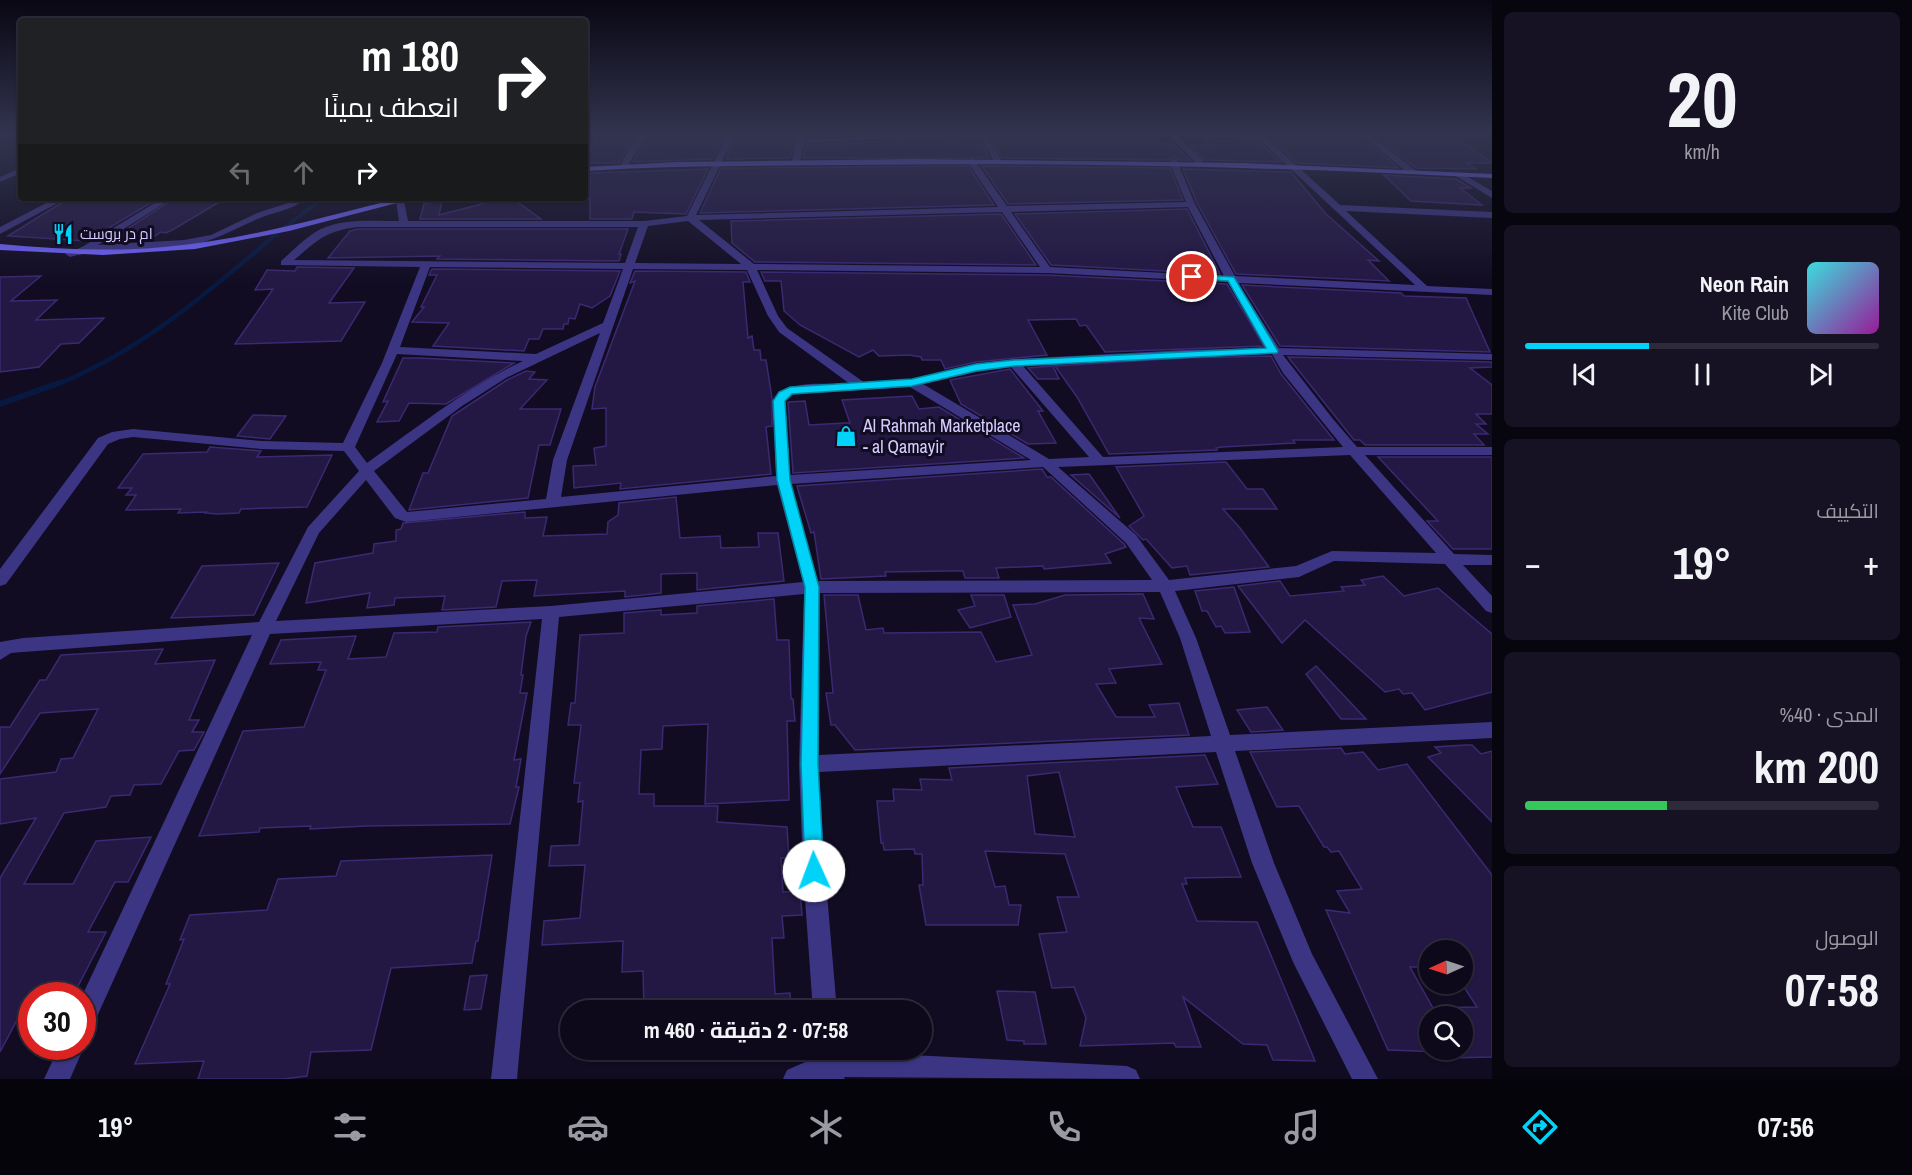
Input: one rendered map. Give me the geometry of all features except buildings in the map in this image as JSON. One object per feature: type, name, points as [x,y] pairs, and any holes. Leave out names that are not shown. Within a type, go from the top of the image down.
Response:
[{"type":"main road","points":[[0,247],[70,254],[166,250],[237,237],[400,201]]},
{"type":"street","points":[[690,218],[707,183]]},
{"type":"street","points":[[986,183],[1047,270]]},
{"type":"street","points":[[1182,183],[1231,279],[1273,351],[1303,393],[1492,607]]},
{"type":"street","points":[[1311,183],[1425,289]]},
{"type":"street","points":[[1474,183],[1492,195]]},
{"type":"street","points":[[0,231],[57,201]]},
{"type":"street","points":[[70,254],[85,249],[165,201]]},
{"type":"street","points":[[85,249],[184,243],[214,237],[260,214],[297,201]]},
{"type":"street","points":[[400,201],[404,223]]},
{"type":"street","points":[[1191,204],[690,218],[644,224],[404,223],[335,227],[322,232],[284,263],[1047,270],[1492,292]]},
{"type":"street","points":[[1337,208],[1492,215]]},
{"type":"street","points":[[690,218],[751,267],[773,316],[783,330],[862,387]]},
{"type":"street","points":[[553,502],[560,460],[644,224]]},
{"type":"street","points":[[348,447],[392,350],[426,265]]},
{"type":"street","points":[[96,994],[264,628],[313,531],[367,470],[458,403],[502,375],[608,325]]},
{"type":"street","points":[[392,350],[542,358]]},
{"type":"street","points":[[824,1000],[814,871],[809,764],[812,587],[783,480],[779,401],[783,394],[790,390],[912,383],[976,368],[1014,363],[1185,353],[1273,351],[1492,357]]},
{"type":"street","points":[[1014,363],[1101,461]]},
{"type":"street","points":[[912,383],[1046,463],[1131,539],[1165,586],[1188,638],[1263,863],[1300,951],[1365,1079]]},
{"type":"street","points":[[0,580],[103,441],[117,435],[133,433],[261,445],[348,447],[399,515],[406,517],[783,480],[1046,463],[1354,451],[1492,451]]},
{"type":"street","points":[[0,653],[6,647],[23,645],[264,628],[551,612],[812,587],[1165,586],[1299,571],[1332,556],[1492,560]]},
{"type":"street","points":[[504,1079],[551,612]]},
{"type":"street","points":[[809,764],[1492,730]]},
{"type":"street","points":[[57,1079],[66,1060]]},
{"type":"street","points":[[796,1079],[830,1064],[1126,1079]]},
{"type":"waterway","points":[[265,243],[319,201]]},
{"type":"waterway","points":[[58,384],[87,371],[142,340],[219,283],[267,242]]},
{"type":"waterway","points":[[0,404],[62,382]]},
{"type":"place","name":"ام در بروست","points":[[63,234]]},
{"type":"place","name":"Al Rahmah Marketplace - al Qamayir","points":[[846,436]]},
{"type":"route","points":[[814,871],[809,764],[812,587],[783,480],[779,401],[783,394],[790,390],[912,383],[976,368],[1048,360],[1273,351],[1231,279],[1192,277]]}]
